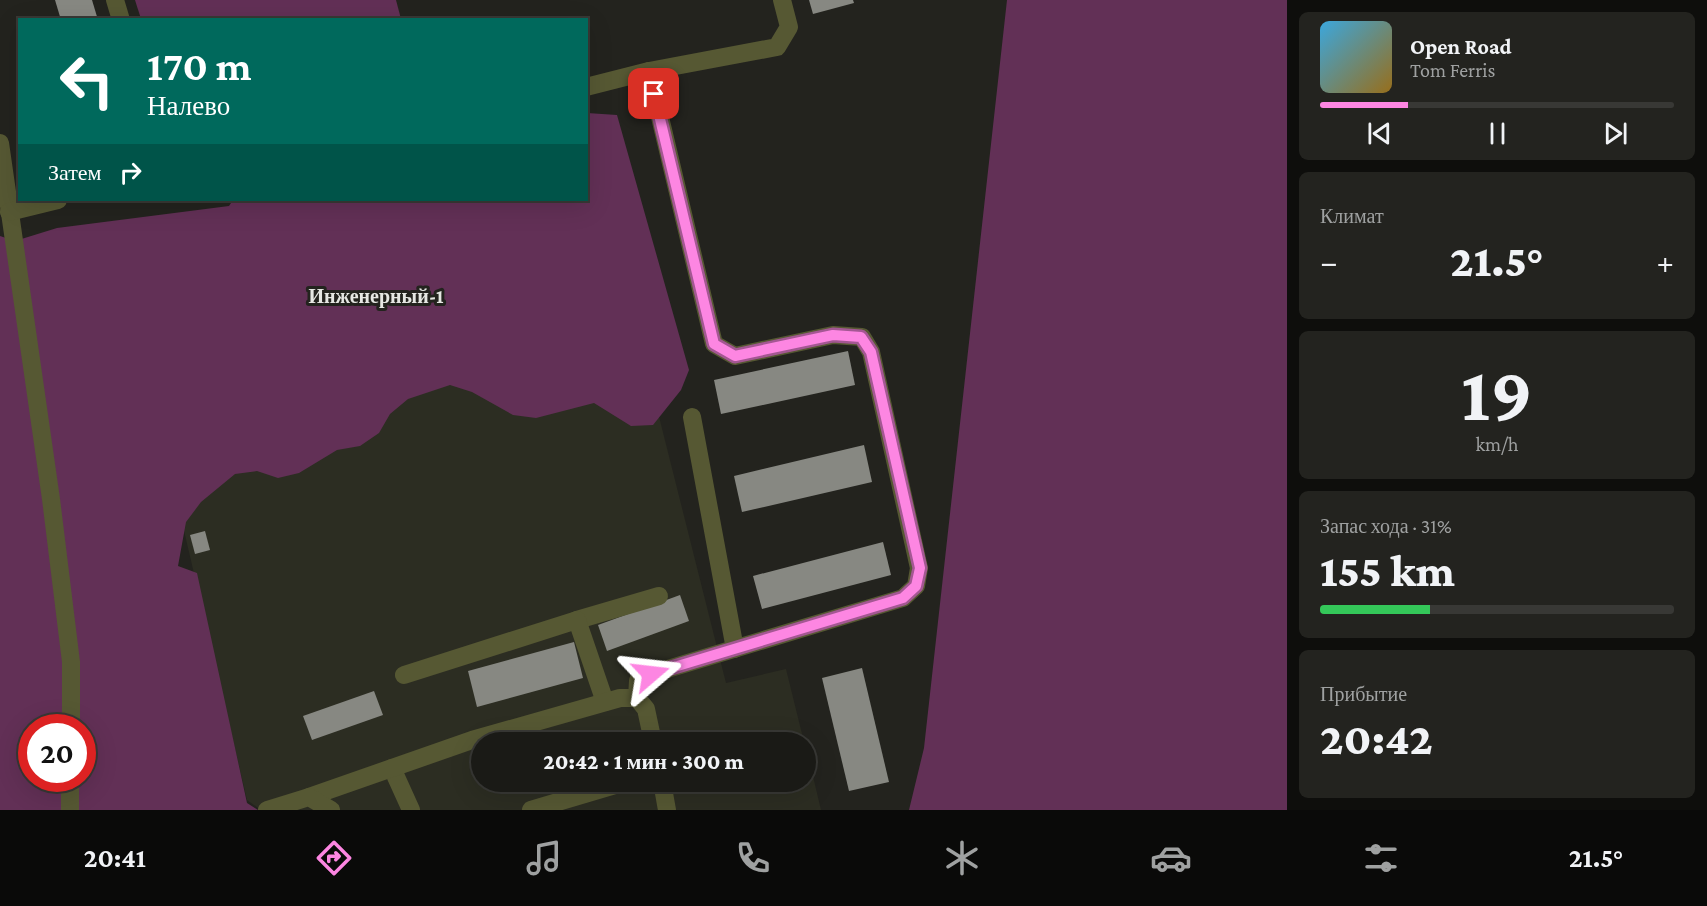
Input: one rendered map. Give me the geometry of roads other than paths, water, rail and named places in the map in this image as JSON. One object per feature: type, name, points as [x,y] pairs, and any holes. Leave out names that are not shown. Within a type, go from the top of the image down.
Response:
[{"type":"street","points":[[115,0],[120,18]]},
{"type":"street","points":[[588,86],[649,71],[777,47],[789,27],[782,0]]},
{"type":"street","points":[[649,71],[714,344],[735,356],[833,335],[861,337],[871,352],[920,568],[916,586],[903,598],[651,674],[638,681],[637,698],[646,709],[651,732]]},
{"type":"street","points":[[0,143],[51,499],[71,662],[70,714]]},
{"type":"street","points":[[9,212],[54,201]]},
{"type":"street","points":[[692,417],[735,649]]},
{"type":"street","points":[[404,675],[659,596]]},
{"type":"street","points":[[577,620],[605,702]]},
{"type":"street","points":[[267,810],[322,805],[392,768],[538,720],[620,698],[637,698]]},
{"type":"street","points":[[392,768],[411,810]]},
{"type":"street","points":[[70,792],[70,810]]},
{"type":"street","points":[[531,810],[591,792]]},
{"type":"street","points":[[664,792],[667,810]]},
{"type":"district","name":"Инженерный-1","points":[[376,296]]}]
